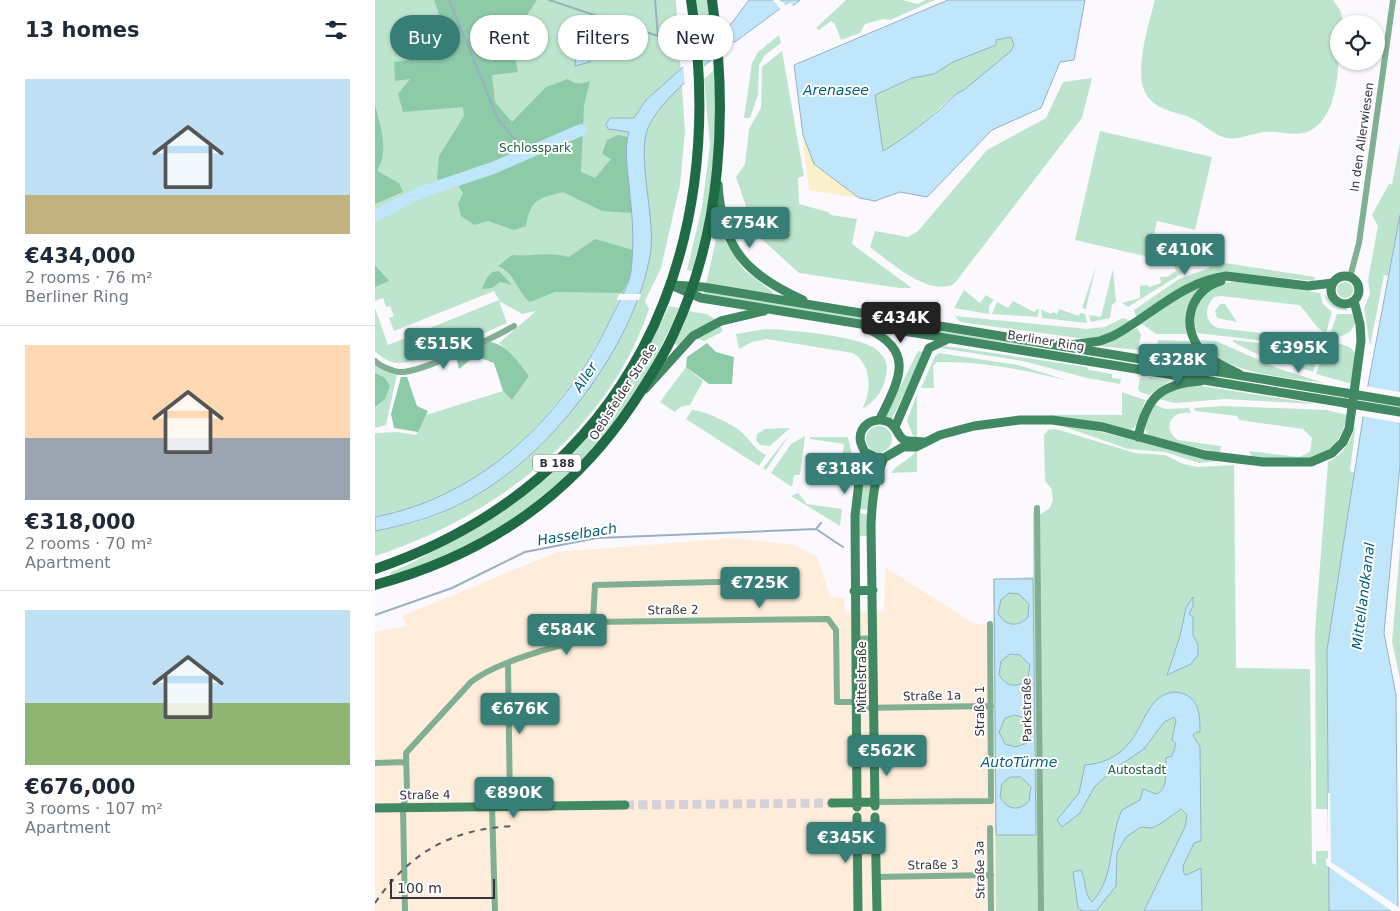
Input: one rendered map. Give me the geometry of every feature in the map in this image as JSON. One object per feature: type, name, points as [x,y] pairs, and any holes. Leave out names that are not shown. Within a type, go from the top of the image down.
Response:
[{"type":"main road","name":"Oebisfelder Straße","points":[[375,569],[410,556],[475,524],[526,490],[553,467],[593,425],[613,399],[651,334],[671,285],[685,234],[695,178],[700,120],[697,43],[691,0]]},
{"type":"main road","name":"Oebisfelder Straße","points":[[375,585],[435,566],[467,551],[525,517],[549,498],[595,456],[636,398],[665,351],[691,290],[708,226],[717,170],[720,106],[719,66],[712,0]]},
{"type":"main road","points":[[717,170],[719,200],[726,231],[746,266],[775,288],[814,306]]},
{"type":"main road","points":[[1059,346],[1100,341],[1137,322],[1170,298],[1196,284],[1226,276],[1308,286],[1332,294],[1341,303],[1354,301]]},
{"type":"main road","points":[[924,442],[904,440],[888,421],[880,419],[868,423],[860,437],[865,452],[877,458],[884,458],[903,447],[916,447],[924,442],[975,426],[1029,420],[1052,420],[1093,426],[1205,455],[1263,462],[1304,463],[1332,453],[1343,442],[1349,429],[1357,383],[1361,341],[1360,324],[1354,301],[1359,289],[1356,281],[1350,277],[1340,277],[1333,283],[1308,286]]},
{"type":"main road","points":[[1245,278],[1213,284],[1197,295],[1191,311],[1193,337],[1206,355],[1248,378]]},
{"type":"main road","points":[[1332,294],[1333,283]]},
{"type":"main road","points":[[671,285],[691,290]]},
{"type":"main road","name":"Berliner Ring","points":[[691,290],[814,306],[1400,402]]},
{"type":"main road","name":"Berliner Ring","points":[[691,290],[769,310],[1217,380],[1400,412]]},
{"type":"main road","points":[[636,398],[657,378],[673,356],[693,336],[721,321],[769,310]]},
{"type":"main road","points":[[859,325],[888,341],[894,347],[899,360],[898,381],[880,419]]},
{"type":"main road","points":[[895,451],[898,443],[897,431],[929,348],[947,339]]},
{"type":"main road","points":[[1137,437],[1147,406],[1158,394],[1175,384],[1217,380]]},
{"type":"main road","name":"Mittelstraße","points":[[857,805],[854,612],[855,511],[865,452]]},
{"type":"main road","name":"Mittelstraße","points":[[875,804],[872,507],[878,471],[884,458]]},
{"type":"main road","points":[[854,591],[873,590]]},
{"type":"main road","points":[[832,803],[875,804]]},
{"type":"main road","name":"Straße 4","points":[[375,808],[625,805]]},
{"type":"main road","points":[[857,817],[858,911]]},
{"type":"main road","points":[[875,817],[877,911]]},
{"type":"street","name":"In den Allerwiesen","points":[[1350,277],[1359,243],[1393,0]]},
{"type":"street","points":[[375,361],[400,372],[407,371],[449,357],[514,326]]},
{"type":"street","name":"Parkstraße","points":[[1037,508],[1041,911]]},
{"type":"street","points":[[405,911],[403,808],[407,790],[406,754],[471,682],[479,676],[508,664],[573,642],[592,639],[595,585],[758,581]]},
{"type":"street","name":"Straße 2","points":[[593,622],[828,619],[836,630],[837,702],[856,705]]},
{"type":"street","name":"Straße 1","points":[[875,804],[991,801],[990,624]]},
{"type":"street","points":[[855,639],[874,638]]},
{"type":"street","points":[[508,664],[511,807]]},
{"type":"street","name":"Straße 1a","points":[[856,705],[874,708],[991,706]]},
{"type":"street","points":[[375,763],[406,762]]},
{"type":"street","points":[[492,807],[495,911]]},
{"type":"street","name":"Straße 3a","points":[[990,828],[991,911]]},
{"type":"street","name":"Straße 3","points":[[876,878],[991,875]]},
{"type":"shaded area","points":[[735,538],[795,545],[817,557],[831,598],[844,597],[845,612],[884,611],[885,567],[975,624],[993,624],[996,911],[375,911],[375,632],[406,626],[402,616],[557,552]]},
{"type":"green space","name":"Schlosspark","points":[[375,0],[676,0],[677,15],[658,15],[658,60],[680,60],[685,132],[680,185],[661,268],[645,301],[649,309],[631,353],[606,393],[576,430],[542,464],[503,493],[462,518],[419,539],[375,556],[375,531],[417,522],[457,506],[489,488],[518,466],[570,412],[612,352],[629,320],[619,300],[600,338],[578,375],[552,409],[523,440],[491,467],[455,489],[417,506],[375,517],[375,433],[398,432],[416,435],[426,415],[503,391],[512,400],[509,352],[499,343],[536,311],[522,314],[499,301],[507,323],[453,347],[409,362],[398,363],[386,359],[375,351],[375,308],[388,345],[499,300],[494,291],[394,331],[389,318],[394,316],[390,306],[386,307],[383,298],[375,301]]},
{"type":"green space","points":[[434,0],[537,0],[527,15],[470,15],[470,60],[516,60],[518,72],[492,75],[495,102],[512,122],[546,87],[568,79],[579,83],[590,81],[584,105],[581,172],[595,178],[611,159],[602,154],[607,140],[618,135],[627,137],[632,213],[602,211],[563,192],[537,201],[530,210],[526,226],[514,230],[488,221],[474,225],[461,216],[458,204],[463,193],[453,177],[437,180],[439,156],[464,116],[463,107],[403,112],[398,94],[410,79],[395,81],[394,62],[409,60],[460,60],[460,15],[438,15]]},
{"type":"green space","points":[[696,0],[708,0],[710,15],[698,15]]},
{"type":"green space","points":[[846,0],[902,0],[918,4],[925,0],[935,0],[890,20],[884,19],[865,24],[860,33],[841,40],[835,24],[831,21],[819,30],[816,28]]},
{"type":"green space","points":[[1155,0],[1333,0],[1341,15],[1330,15],[1330,70],[1338,70],[1328,113],[1321,122],[1307,132],[1294,134],[1264,132],[1241,138],[1227,138],[1218,135],[1191,118],[1158,106],[1148,97],[1142,81],[1142,58]]},
{"type":"green space","points":[[779,35],[781,43],[765,55],[759,65],[758,95],[750,118],[744,118],[752,63],[758,52]]},
{"type":"green space","points":[[1011,37],[1014,45],[1011,51],[964,90],[948,100],[917,128],[883,152],[875,95],[912,78],[934,74],[953,62],[996,45],[996,40]]},
{"type":"green space","points":[[782,51],[804,176],[798,178],[799,204],[828,212],[831,215],[857,219],[852,244],[912,288],[899,288],[799,273],[755,233],[736,177],[745,164],[749,129],[761,108],[762,67]]},
{"type":"green space","points":[[714,70],[716,95],[715,146],[709,197],[692,271],[687,270],[702,207],[710,145],[704,79]]},
{"type":"green space","points":[[1092,78],[1082,118],[954,284],[944,287],[921,282],[909,276],[870,247],[875,231],[908,237],[918,231],[987,150],[1046,118],[1063,82]]},
{"type":"green space","points":[[375,105],[383,139],[383,155],[377,171],[399,183],[403,192],[375,204]]},
{"type":"green space","points":[[1100,131],[1212,157],[1195,230],[1157,221],[1149,257],[1075,240]]},
{"type":"green space","points":[[1400,143],[1400,215],[1388,276],[1384,275],[1370,346],[1364,308],[1370,294],[1368,280],[1378,226],[1372,215],[1389,184],[1392,184]]},
{"type":"green space","points":[[722,236],[743,269],[773,292],[773,294],[706,284],[716,240]]},
{"type":"green space","points":[[595,239],[633,250],[631,275],[622,293],[555,292],[530,302],[513,278],[498,266],[512,255],[554,254],[569,257]]},
{"type":"green space","points":[[1194,255],[1189,269],[1128,307],[1122,303],[1140,298],[1140,286],[1147,285],[1149,287],[1161,283],[1160,277],[1167,277],[1176,271],[1173,262]]},
{"type":"green space","points":[[1212,261],[1315,277],[1314,281],[1226,272],[1201,278],[1190,283],[1136,317],[1134,310],[1179,279],[1209,268]]},
{"type":"green space","points":[[375,265],[389,281],[375,287]]},
{"type":"green space","points":[[1096,266],[1086,309],[1082,308]]},
{"type":"green space","points":[[1113,269],[1116,302],[1112,305],[1110,318],[1091,322],[1089,315],[1101,317]]},
{"type":"green space","points":[[499,271],[512,285],[500,282],[492,288],[482,289],[486,279],[492,272]]},
{"type":"green space","points":[[1228,282],[1248,282],[1320,293],[1323,304],[1332,312],[1326,333],[1318,328],[1299,305],[1221,296],[1214,297],[1207,310],[1210,322],[1218,328],[1320,340],[1310,346],[1197,333],[1195,316],[1200,301],[1211,289]]},
{"type":"green space","points":[[1345,282],[1353,290],[1345,298],[1337,290]]},
{"type":"green space","points":[[1201,287],[1193,297],[1188,308],[1186,320],[1187,334],[1156,334],[1142,324],[1179,297]]},
{"type":"green space","points":[[964,290],[980,303],[986,295],[994,300],[989,306],[989,314],[954,308]]},
{"type":"green space","points":[[704,291],[922,328],[921,331],[704,295]]},
{"type":"green space","points":[[1324,294],[1337,305],[1349,310],[1340,310],[1333,307],[1327,302]]},
{"type":"green space","points":[[1013,301],[1034,312],[1039,308],[1038,317],[992,314],[997,302],[1008,308]]},
{"type":"green space","points":[[1220,304],[1225,304],[1237,322],[1217,318],[1215,311]]},
{"type":"green space","points":[[669,306],[679,308],[662,346],[641,381],[619,415],[593,447],[565,476],[535,503],[501,527],[456,551],[390,576],[391,572],[406,566],[488,521],[523,497],[554,472],[581,445],[605,416],[627,383]]},
{"type":"green space","points":[[1041,309],[1051,314],[1053,312],[1057,314],[1059,309],[1079,316],[1080,313],[1085,314],[1087,323],[1042,318]]},
{"type":"green space","points":[[688,311],[707,314],[716,320],[677,346],[674,343]]},
{"type":"green space","points":[[1337,314],[1352,314],[1356,322],[1350,332],[1342,336],[1330,334]]},
{"type":"green space","points":[[955,316],[1087,329],[1105,327],[1123,318],[1131,321],[1108,335],[1085,339],[960,322]]},
{"type":"green space","points":[[718,324],[722,328],[722,332],[704,341],[694,338]]},
{"type":"green space","points":[[1137,328],[1141,335],[1138,350],[1100,346]]},
{"type":"green space","points":[[766,329],[824,334],[867,344],[880,352],[886,363],[886,375],[882,389],[874,400],[862,409],[869,387],[867,371],[864,364],[853,353],[767,339],[752,342],[739,349],[736,334]]},
{"type":"green space","points":[[940,331],[1083,354],[940,333]]},
{"type":"green space","points":[[1158,340],[1189,341],[1210,364],[1190,361],[1190,358],[1156,353]]},
{"type":"green space","points":[[1200,340],[1216,341],[1277,368],[1324,383],[1274,376],[1239,367],[1223,361],[1210,352]]},
{"type":"green space","points":[[1233,340],[1311,349],[1322,346],[1313,372],[1263,357],[1233,342]]},
{"type":"green space","points":[[490,342],[507,350],[529,376],[512,400],[503,391],[494,363],[475,356],[459,369],[456,357]]},
{"type":"green space","points":[[1327,342],[1346,346],[1355,353],[1352,384],[1316,374]]},
{"type":"green space","points":[[707,343],[716,352],[734,357],[732,384],[709,384],[686,367],[687,357]]},
{"type":"green space","points":[[946,346],[1087,367],[1089,370],[1112,374],[1112,378],[1121,379],[1120,384],[1087,378],[1023,361],[940,348]]},
{"type":"green space","points":[[918,351],[924,352],[892,419],[886,415]]},
{"type":"green space","points":[[939,353],[1018,365],[1069,381],[1004,367],[971,363],[937,362],[933,366],[934,388],[921,388],[935,356]]},
{"type":"green space","points":[[375,365],[397,374],[386,425],[375,428]]},
{"type":"green space","points":[[686,367],[703,381],[690,405],[680,407],[675,412],[660,402]]},
{"type":"green space","points":[[375,373],[385,378],[390,386],[385,399],[375,407]]},
{"type":"green space","points":[[401,377],[407,377],[417,406],[428,411],[418,432],[394,428],[391,414]]},
{"type":"green space","points":[[1149,377],[1171,380],[1149,395],[1140,392],[1138,389],[1140,378],[1149,379]]},
{"type":"green space","points":[[1192,386],[1317,404],[1224,399],[1175,403],[1158,399],[1174,390]]},
{"type":"green space","points":[[1122,392],[1145,400],[1137,425],[1131,430],[1104,423],[1047,415],[1122,415]]},
{"type":"green space","points":[[917,394],[917,437],[914,438],[907,421]]},
{"type":"green space","points":[[1154,404],[1165,409],[1189,408],[1191,413],[1178,414],[1171,421],[1169,425],[1173,435],[1178,440],[1221,446],[1220,453],[1150,437],[1145,425]]},
{"type":"green space","points":[[1223,406],[1327,410],[1347,415],[1342,432],[1334,444],[1324,452],[1312,457],[1298,459],[1252,457],[1249,451],[1299,457],[1310,452],[1312,438],[1303,429],[1239,420],[1237,416],[1195,411],[1194,408]]},
{"type":"green space","points":[[692,410],[716,417],[739,430],[758,450],[766,455],[759,466],[686,419]]},
{"type":"green space","points":[[1356,423],[1350,471],[1355,473],[1327,650],[1328,809],[1316,809],[1315,630],[1328,462],[1339,455],[1347,446]]},
{"type":"green space","points":[[1059,425],[1120,436],[1220,461],[1199,463],[1165,452],[1128,449]]},
{"type":"green space","points":[[879,426],[888,430],[892,439],[888,448],[879,452],[870,448],[866,439],[870,430]]},
{"type":"green space","points":[[790,428],[770,446],[760,445],[756,440],[757,434],[765,429]]},
{"type":"green space","name":"Autostadt","points":[[1056,429],[1135,453],[1165,455],[1183,464],[1198,467],[1234,465],[1236,668],[1310,669],[1312,863],[1316,865],[1316,851],[1328,851],[1329,911],[996,911],[993,579],[1033,577],[1033,512],[1041,514],[1050,508],[1053,499],[1051,488],[1045,481],[1044,435],[1048,430]]},
{"type":"green space","points":[[805,436],[800,475],[794,475],[792,487],[771,473],[791,444]]},
{"type":"green space","points":[[788,437],[766,470],[763,468],[785,440]]},
{"type":"green space","points":[[810,437],[848,437],[852,455],[849,476],[840,475],[844,444],[810,439]]},
{"type":"green space","points":[[917,450],[917,472],[891,473],[911,456]]},
{"type":"green space","points":[[868,460],[877,463],[869,510],[859,509]]},
{"type":"green space","points":[[798,493],[807,504],[842,509],[840,526],[791,496]]},
{"type":"green space","points":[[858,513],[869,514],[869,536],[858,536]]},
{"type":"green space","points":[[1400,547],[1400,679],[1392,642]]},
{"type":"sand","points":[[802,135],[814,164],[859,198],[809,190]]},
{"type":"water","points":[[749,0],[800,0],[793,6],[789,2],[735,42],[733,42],[733,21]]},
{"type":"water","name":"Arenasee","points":[[948,0],[1085,0],[1074,60],[1060,62],[1041,108],[992,130],[927,197],[900,192],[875,201],[859,198],[814,164],[803,135],[794,65]],"holes":[[[1011,37],[1014,45],[1011,51],[953,97],[941,109],[904,138],[883,151],[875,95],[912,78],[934,74],[953,62],[996,45],[996,40]]]},
{"type":"water","points":[[576,60],[589,60],[590,62],[575,66]]},
{"type":"water","points":[[691,60],[711,60],[663,104],[648,128],[644,155],[651,226],[650,256],[641,292],[626,328],[606,363],[582,398],[555,430],[526,458],[495,483],[443,512],[375,531],[375,517],[414,507],[450,491],[484,471],[515,447],[544,419],[569,388],[591,355],[628,283],[633,253],[626,156],[629,132],[608,129],[606,124],[610,118],[634,118],[646,100]]},
{"type":"water","name":"Mittellandkanal","points":[[1400,215],[1400,465],[1384,633],[1396,695],[1398,911],[1329,911],[1327,650],[1368,385]]},
{"type":"water","name":"AutoTürme","points":[[994,579],[1033,579],[1036,835],[996,835]],"holes":[[[1009,593],[1019,594],[1029,604],[1028,617],[1016,624],[1004,621],[998,613],[1001,600]],[[1010,654],[1020,655],[1030,665],[1028,678],[1020,684],[1008,684],[999,674],[1001,661]],[[1015,715],[1024,718],[1031,730],[1025,744],[1015,747],[1005,744],[999,732],[1005,718]],[[1010,777],[1021,777],[1031,787],[1029,801],[1021,807],[1009,807],[1000,796],[1002,784]]]},
{"type":"water","points":[[1193,597],[1193,606],[1189,614],[1193,617],[1193,635],[1198,645],[1198,655],[1191,664],[1167,675],[1180,636],[1186,608]]},
{"type":"water","points":[[1177,692],[1190,697],[1199,712],[1200,732],[1196,732],[1193,735],[1200,747],[1201,841],[1194,843],[1183,866],[1184,874],[1187,875],[1201,868],[1202,911],[1144,911],[1185,827],[1187,815],[1181,809],[1160,824],[1152,828],[1141,827],[1126,837],[1117,853],[1116,886],[1096,911],[1083,911],[1078,908],[1073,872],[1081,870],[1089,899],[1092,902],[1100,892],[1105,881],[1122,810],[1140,800],[1143,789],[1156,794],[1160,792],[1165,784],[1166,758],[1172,756],[1176,744],[1172,740],[1176,720],[1174,717],[1164,722],[1144,749],[1117,767],[1095,786],[1080,813],[1062,827],[1057,820],[1079,793],[1085,765],[1106,760],[1121,751],[1132,740],[1154,703],[1163,695]]},
{"type":"pier","points":[[773,0],[779,0],[786,5],[790,2],[795,8],[789,6],[783,12]]},
{"type":"pier","points":[[687,60],[703,60],[704,71],[685,88],[683,64]]},
{"type":"pier","points":[[619,294],[641,294],[639,300],[617,300]]},
{"type":"pier","points":[[1365,386],[1400,392],[1400,423],[1361,416]]},
{"type":"pier","points":[[1328,793],[1330,793],[1331,862],[1400,908],[1400,911],[1392,911],[1326,865],[1326,858],[1328,859]]},
{"type":"waterway","points":[[449,0],[498,119],[527,154]]},
{"type":"waterway","points":[[549,0],[658,36],[655,0]]},
{"type":"waterway","name":"Aller","points":[[375,216],[419,193],[493,168],[581,130]]},
{"type":"waterway","name":"Hasselbach","points":[[375,615],[452,588],[525,552],[597,538],[816,529],[821,523]]},
{"type":"waterway","points":[[816,529],[843,547]]},
{"type":"tunnel","points":[[625,805],[832,803]]},
{"type":"railway","points":[[375,903],[388,885],[403,870],[434,846],[471,832],[513,826]]}]
